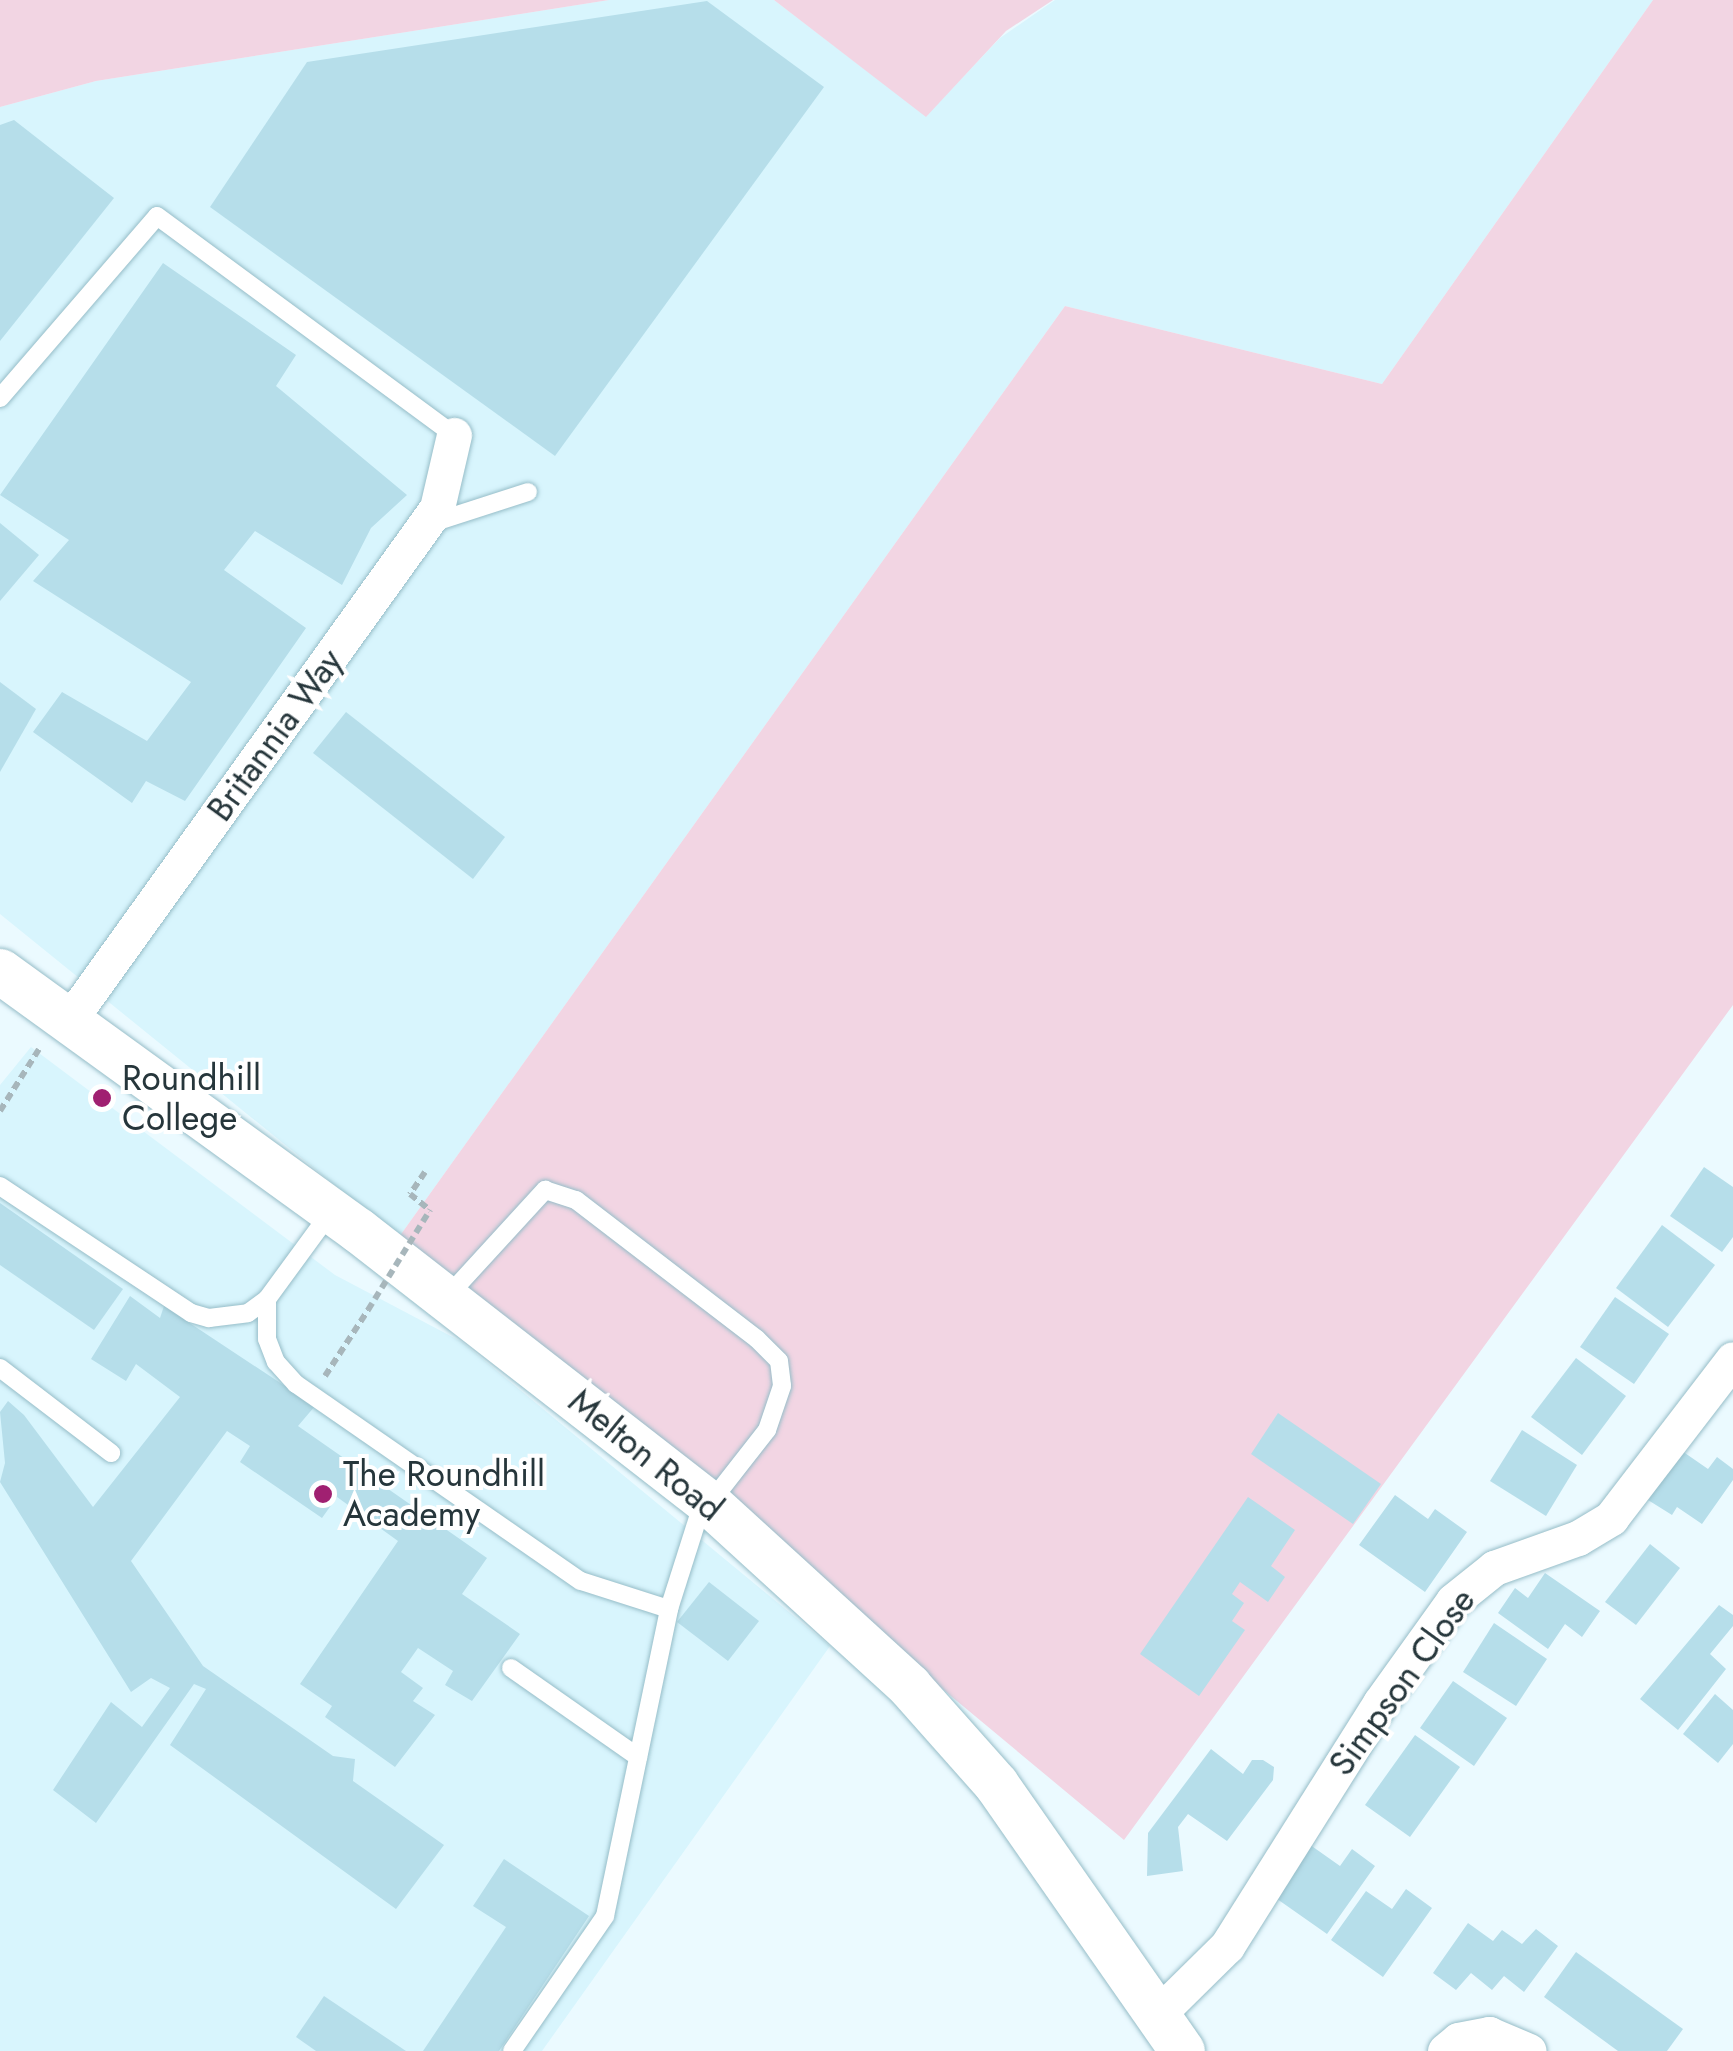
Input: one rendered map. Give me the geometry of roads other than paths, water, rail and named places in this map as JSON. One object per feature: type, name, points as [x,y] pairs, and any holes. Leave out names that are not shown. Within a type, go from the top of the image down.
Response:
[{"type":"street","name":"Britannia Way","points":[[68,1022],[437,508],[454,435]]},
{"type":"street","name":"Melton Road","points":[[0,971],[332,1211],[707,1501],[910,1686],[996,1784],[1169,2034]]},
{"type":"street","name":"Simpson Close","points":[[1169,2034],[1380,1703],[1453,1601],[1494,1568],[1578,1538],[1610,1518],[1733,1359]]},
{"type":"street","points":[[1446,2051],[1458,2040],[1489,2034],[1529,2051]]},
{"type":"lane","points":[[0,398],[157,216],[454,435]]},
{"type":"lane","points":[[424,526],[528,492]]},
{"type":"lane","points":[[0,1186],[191,1313],[210,1318],[248,1313],[267,1299],[332,1211]]},
{"type":"lane","points":[[446,1298],[546,1190],[576,1200],[757,1339],[779,1361],[782,1386],[767,1430],[707,1501],[668,1609],[605,1916],[512,2051]]},
{"type":"lane","points":[[267,1299],[267,1339],[276,1362],[312,1395],[581,1580],[668,1609]]},
{"type":"lane","points":[[0,1368],[111,1454]]},
{"type":"lane","points":[[510,1668],[638,1756]]},
{"type":"place","name":"Roundhill College","points":[[102,1098]]},
{"type":"place","name":"The Roundhill Academy","points":[[323,1494]]}]
